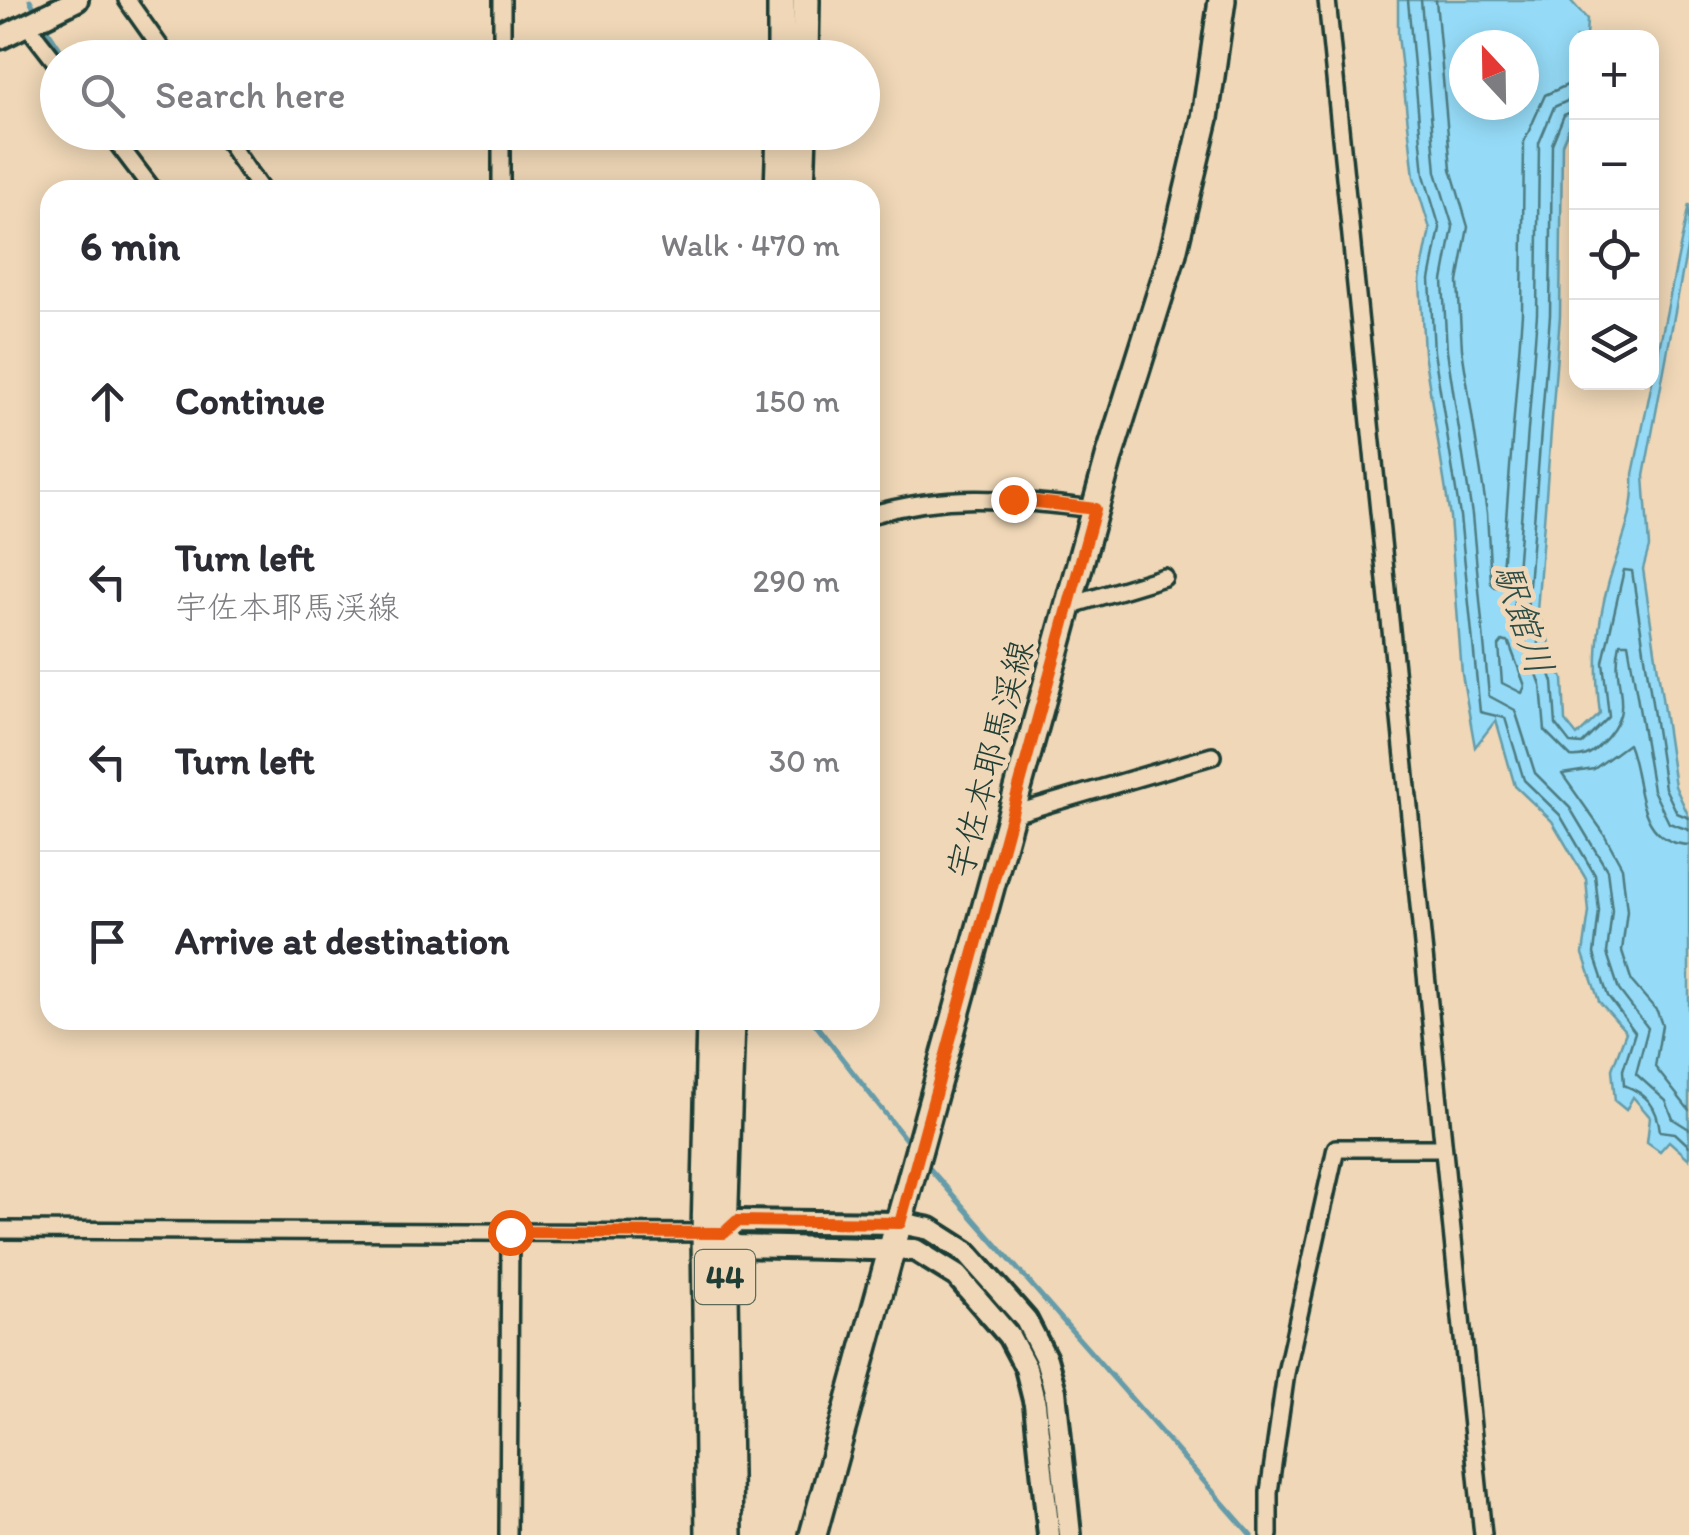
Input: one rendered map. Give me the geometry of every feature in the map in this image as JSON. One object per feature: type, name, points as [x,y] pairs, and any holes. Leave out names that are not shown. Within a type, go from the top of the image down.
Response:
[{"type":"main road","points":[[781,0],[781,40]]},
{"type":"main road","points":[[805,40],[806,0]]},
{"type":"main road","name":"宇佐本耶馬渓線","points":[[813,1535],[1095,509],[1192,178],[1222,0]]},
{"type":"main road","points":[[778,180],[779,150]]},
{"type":"main road","points":[[802,180],[803,150]]},
{"type":"main road","name":"44","points":[[710,1030],[714,1233],[729,1535]]},
{"type":"main road","name":"44","points":[[709,1535],[714,1233],[730,1030]]},
{"type":"street","points":[[0,38],[78,0]]},
{"type":"street","points":[[127,0],[155,40]]},
{"type":"street","points":[[502,0],[502,40]]},
{"type":"street","points":[[1327,0],[1484,1535]]},
{"type":"street","points":[[27,25],[40,42]]},
{"type":"street","points":[[122,150],[145,180]]},
{"type":"street","points":[[233,150],[254,180]]},
{"type":"street","points":[[501,180],[502,150]]},
{"type":"street","points":[[880,512],[968,496],[1095,509]]},
{"type":"street","points":[[1068,606],[1164,576]]},
{"type":"street","points":[[1010,815],[1212,756]]},
{"type":"street","points":[[1269,1535],[1269,1492],[1286,1373],[1336,1148],[1442,1148]]},
{"type":"street","points":[[0,1230],[714,1233],[735,1246],[897,1235],[930,1229],[966,1252],[1036,1335],[1055,1391],[1070,1535]]},
{"type":"street","points":[[508,1535],[510,1232]]},
{"type":"street","points":[[897,1235],[948,1268],[1016,1347],[1035,1404],[1049,1535]]},
{"type":"water","name":"駅館川","points":[[1398,0],[1570,0],[1587,19],[1586,30],[1569,30],[1569,127],[1562,144],[1560,316],[1537,611],[1563,679],[1565,721],[1577,736],[1600,714],[1597,663],[1601,615],[1629,516],[1633,474],[1650,390],[1659,390],[1659,349],[1689,204],[1689,237],[1644,476],[1649,547],[1643,569],[1675,786],[1689,817],[1689,1159],[1669,1141],[1660,1151],[1647,1142],[1650,1117],[1633,1097],[1626,1110],[1615,1101],[1612,1069],[1626,1032],[1599,1001],[1583,954],[1589,912],[1586,879],[1552,821],[1515,786],[1496,720],[1475,747],[1462,674],[1450,517],[1424,353],[1420,280],[1430,229],[1414,177],[1398,35]]},
{"type":"waterway","points":[[30,0],[37,13]]},
{"type":"waterway","points":[[43,23],[54,40]]},
{"type":"waterway","points":[[820,1030],[910,1145]]},
{"type":"waterway","points":[[923,1161],[1251,1535]]},
{"type":"route","points":[[510,1232],[724,1233],[737,1221],[900,1223],[1095,509],[1013,499]]}]
